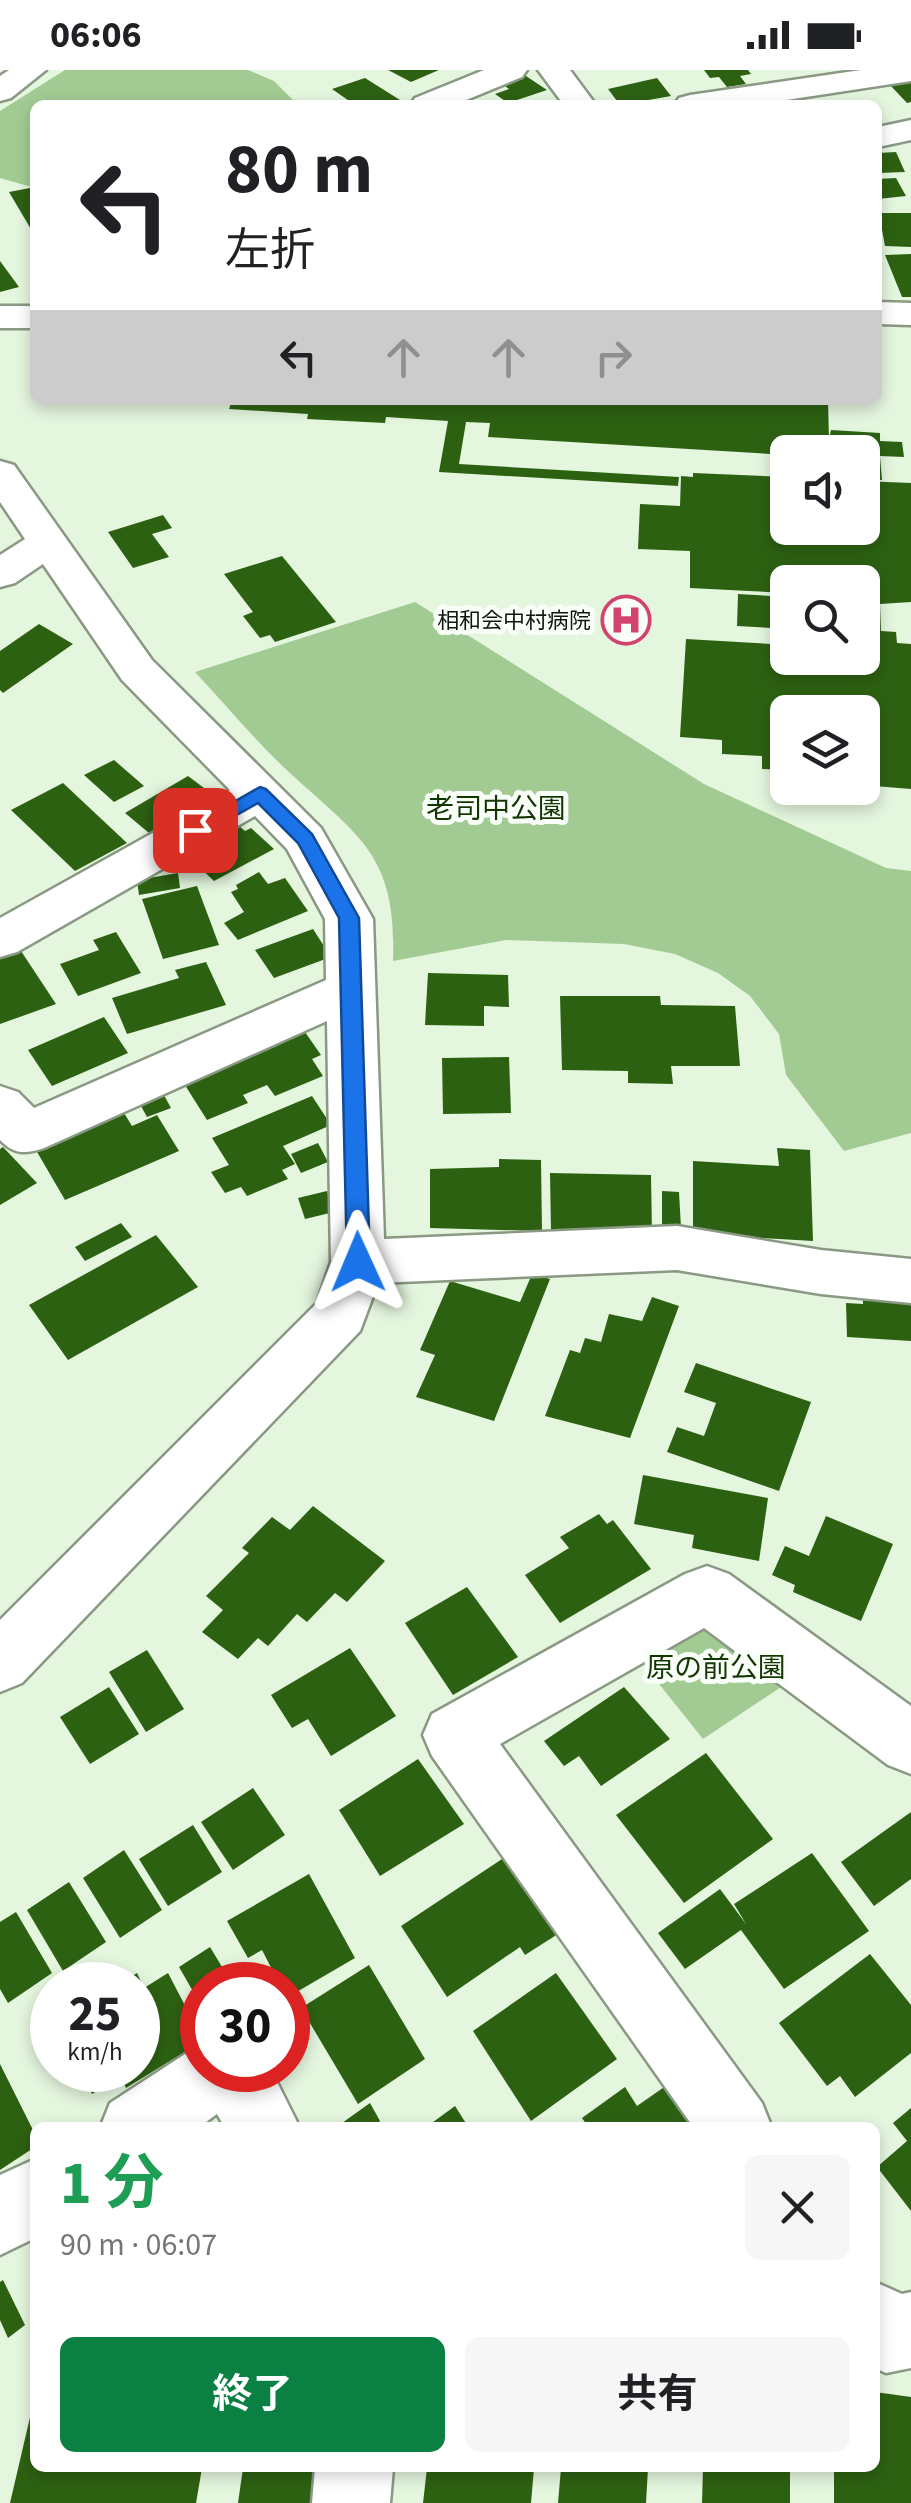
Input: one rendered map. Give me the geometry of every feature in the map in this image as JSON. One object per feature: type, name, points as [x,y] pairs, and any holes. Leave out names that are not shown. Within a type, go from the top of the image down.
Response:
[{"type":"street","points":[[0,91],[30,70]]},
{"type":"street","points":[[438,100],[511,70]]},
{"type":"street","points":[[554,70],[576,100]]},
{"type":"street","points":[[723,100],[911,72]]},
{"type":"street","points":[[882,313],[911,314]]},
{"type":"street","points":[[0,316],[30,317]]},
{"type":"street","points":[[0,472],[137,670],[305,839],[349,918],[358,1262],[340,1315],[0,1663]]},
{"type":"street","points":[[0,574],[48,542]]},
{"type":"street","points":[[0,940],[260,794]]},
{"type":"street","points":[[0,1106],[26,1134],[352,988]]},
{"type":"street","points":[[358,1262],[560,1250],[677,1248],[821,1272],[911,1281]]},
{"type":"street","points":[[733,2122],[455,1735],[707,1594],[911,1744]]},
{"type":"street","points":[[144,2122],[188,2092]]},
{"type":"street","points":[[244,2092],[261,2122]]},
{"type":"street","points":[[0,2218],[30,2197]]},
{"type":"street","points":[[880,2327],[886,2335],[911,2330]]},
{"type":"street","points":[[351,2503],[354,2472]]},
{"type":"green space","points":[[65,70],[248,70],[274,81],[293,100],[30,100],[30,187],[0,178],[0,111]]},
{"type":"green space","name":"老司中公園","points":[[415,602],[704,784],[886,868],[911,871],[911,1133],[844,1151],[786,1075],[779,1034],[750,996],[718,973],[675,954],[624,944],[506,940],[393,961],[389,896],[370,852],[337,815],[266,750],[195,672]]},
{"type":"green space","name":"原の前公園","points":[[707,1594],[808,1669],[703,1739],[624,1640]]},
{"type":"building","points":[[388,70],[439,70],[411,82]]},
{"type":"building","points":[[704,70],[748,70],[751,74],[740,76],[746,84],[727,87],[719,77],[710,78]]},
{"type":"building","points":[[523,74],[547,90],[504,100],[495,94],[509,89],[499,82]]},
{"type":"building","points":[[365,78],[400,100],[348,100],[332,89]]},
{"type":"building","points":[[657,78],[671,96],[616,100],[608,89]]},
{"type":"building","points":[[911,81],[911,102],[907,103],[890,85]]},
{"type":"building","points":[[896,152],[905,172],[882,173],[882,153]]},
{"type":"building","points":[[896,178],[906,196],[882,199],[882,179]]},
{"type":"building","points":[[30,188],[30,228],[9,192]]},
{"type":"building","points":[[882,213],[911,213],[911,247],[885,246]]},
{"type":"building","points":[[911,254],[911,297],[902,297],[885,255]]},
{"type":"building","points":[[0,261],[19,287],[0,292]]},
{"type":"building","points":[[230,405],[828,405],[829,435],[770,435],[770,454],[488,437],[490,423],[466,422],[459,464],[679,477],[678,486],[439,472],[448,421],[386,417],[385,423],[307,419],[308,414],[229,409]]},
{"type":"building","points":[[831,430],[880,435],[830,435]]},
{"type":"building","points":[[880,441],[902,442],[904,457],[880,456]]},
{"type":"building","points":[[693,473],[770,476],[770,545],[880,545],[880,482],[911,483],[911,602],[880,604],[880,565],[770,565],[770,592],[690,588],[690,551],[638,549],[640,504],[680,506],[681,476],[693,477]]},
{"type":"building","points":[[163,515],[172,528],[152,534],[169,557],[133,568],[108,532]]},
{"type":"building","points":[[282,556],[336,622],[275,642],[270,635],[260,638],[243,616],[253,612],[224,574]]},
{"type":"building","points":[[738,594],[770,596],[770,628],[737,626]]},
{"type":"building","points":[[880,604],[881,631],[896,632],[897,643],[911,644],[911,789],[880,786],[880,695],[770,695],[770,769],[762,769],[762,756],[722,754],[722,740],[680,737],[686,639],[770,644],[770,675],[880,675]]},
{"type":"building","points":[[39,624],[73,644],[3,693],[0,651]]},
{"type":"building","points":[[114,760],[144,786],[114,802],[84,775]]},
{"type":"building","points":[[188,776],[212,794],[149,833],[125,813]]},
{"type":"building","points":[[63,783],[127,843],[75,871],[11,810]]},
{"type":"building","points":[[239,826],[245,831],[251,828],[274,849],[214,881],[195,863],[209,855],[200,846]]},
{"type":"building","points":[[259,872],[268,884],[285,878],[308,911],[238,940],[224,923],[244,912],[231,892]]},
{"type":"building","points":[[178,873],[180,888],[139,895],[137,880]]},
{"type":"building","points":[[197,886],[219,945],[163,959],[142,899]]},
{"type":"building","points":[[313,929],[331,957],[274,978],[255,950]]},
{"type":"building","points":[[116,932],[141,973],[78,996],[60,964],[99,950],[93,940]]},
{"type":"building","points":[[21,951],[56,1004],[0,1024],[0,959]]},
{"type":"building","points":[[206,962],[226,1005],[127,1034],[112,998],[179,978],[175,970]]},
{"type":"building","points":[[428,973],[508,975],[509,1007],[484,1006],[484,1026],[425,1025]]},
{"type":"building","points":[[560,996],[660,996],[661,1005],[735,1006],[740,1066],[671,1066],[673,1084],[628,1083],[628,1071],[562,1070]]},
{"type":"building","points":[[104,1017],[128,1053],[52,1086],[28,1050]]},
{"type":"building","points":[[305,1032],[321,1055],[312,1059],[323,1076],[275,1096],[267,1085],[243,1095],[248,1103],[207,1120],[183,1082]]},
{"type":"building","points":[[509,1057],[511,1113],[443,1114],[442,1058]]},
{"type":"building","points":[[160,1088],[171,1108],[147,1117],[136,1097]]},
{"type":"building","points":[[312,1096],[331,1125],[283,1146],[295,1164],[282,1170],[288,1179],[247,1196],[241,1187],[225,1193],[211,1172],[229,1165],[212,1138]]},
{"type":"building","points":[[121,1108],[132,1126],[157,1115],[179,1151],[65,1200],[33,1145]]},
{"type":"building","points":[[318,1143],[328,1162],[301,1173],[291,1154]]},
{"type":"building","points":[[3,1147],[37,1183],[0,1205],[0,1149]]},
{"type":"building","points":[[777,1148],[810,1150],[813,1241],[693,1234],[693,1161],[779,1166]]},
{"type":"building","points":[[499,1159],[541,1160],[542,1231],[430,1228],[430,1169],[499,1167]]},
{"type":"building","points":[[550,1173],[651,1175],[652,1234],[551,1231]]},
{"type":"building","points":[[327,1191],[334,1212],[305,1219],[298,1198]]},
{"type":"building","points":[[662,1191],[679,1192],[681,1228],[662,1228]]},
{"type":"building","points":[[121,1223],[132,1237],[85,1261],[75,1247]]},
{"type":"building","points":[[156,1235],[198,1287],[68,1360],[29,1305]]},
{"type":"building","points":[[532,1274],[550,1279],[494,1421],[416,1397],[435,1355],[420,1350],[450,1281],[520,1302]]},
{"type":"building","points":[[863,1295],[911,1298],[911,1341],[847,1337],[846,1303],[863,1304]]},
{"type":"building","points":[[652,1297],[679,1306],[630,1438],[545,1416],[570,1350],[580,1353],[585,1338],[601,1342],[609,1314],[642,1321]]},
{"type":"building","points":[[696,1363],[811,1402],[779,1491],[667,1452],[677,1427],[704,1436],[716,1403],[684,1392]]},
{"type":"building","points":[[643,1475],[768,1498],[759,1561],[692,1548],[694,1535],[634,1524]]},
{"type":"building","points":[[313,1506],[385,1561],[347,1602],[335,1593],[307,1622],[297,1614],[268,1646],[258,1638],[238,1659],[202,1632],[223,1610],[206,1596],[249,1553],[242,1548],[272,1517],[290,1530]]},
{"type":"building","points":[[599,1514],[607,1524],[613,1520],[651,1569],[560,1623],[525,1575],[569,1548],[560,1537]]},
{"type":"building","points":[[826,1516],[893,1544],[861,1621],[793,1592],[795,1585],[772,1575],[785,1546],[809,1556]]},
{"type":"building","points":[[467,1587],[518,1657],[453,1695],[405,1623]]},
{"type":"building","points":[[350,1648],[396,1716],[331,1756],[308,1719],[292,1728],[271,1695]]},
{"type":"building","points":[[147,1650],[184,1709],[146,1732],[109,1672]]},
{"type":"building","points":[[109,1687],[139,1734],[90,1764],[60,1717]]},
{"type":"building","points":[[624,1687],[670,1739],[601,1786],[579,1756],[564,1766],[544,1741]]},
{"type":"building","points":[[706,1753],[773,1839],[684,1903],[616,1815]]},
{"type":"building","points":[[418,1759],[464,1824],[380,1876],[339,1810]]},
{"type":"building","points":[[253,1788],[285,1835],[233,1870],[201,1822]]},
{"type":"building","points":[[911,1812],[911,1879],[874,1906],[841,1862]]},
{"type":"building","points":[[193,1825],[222,1872],[168,1906],[139,1859]]},
{"type":"building","points":[[520,1847],[572,1925],[525,1955],[520,1947],[447,1997],[401,1926]]},
{"type":"building","points":[[124,1850],[162,1910],[120,1938],[83,1878]]},
{"type":"building","points":[[812,1853],[869,1931],[784,1989],[741,1930],[685,1969],[658,1933],[720,1889],[746,1924],[734,1904]]},
{"type":"building","points":[[309,1874],[355,1958],[310,1984],[310,1962],[268,1962],[262,1950],[248,1958],[227,1921]]},
{"type":"building","points":[[69,1882],[106,1942],[76,1962],[58,1962],[27,1910]]},
{"type":"building","points":[[16,1912],[46,1962],[30,1962],[30,1988],[8,2003],[0,1989],[0,1922]]},
{"type":"building","points":[[210,1947],[219,1962],[187,1962]]},
{"type":"building","points":[[870,1954],[911,2005],[911,2053],[855,2097],[840,2076],[827,2086],[779,2023]]},
{"type":"building","points":[[369,1965],[425,2059],[358,2104],[310,2023],[310,2002]]},
{"type":"building","points":[[168,1973],[180,1996],[180,2062],[175,2058],[160,2067],[160,1978]]},
{"type":"building","points":[[556,1973],[617,2059],[531,2121],[473,2031]]},
{"type":"building","points":[[0,2064],[30,2124],[30,2150],[0,2170]]},
{"type":"building","points":[[670,2083],[711,2122],[585,2122],[582,2118],[625,2087],[637,2106]]},
{"type":"building","points":[[370,2103],[380,2121],[379,2122],[343,2122]]},
{"type":"building","points":[[455,2106],[465,2122],[433,2122]]},
{"type":"building","points":[[911,2108],[911,2211],[880,2171],[880,2164],[907,2141],[893,2123]]},
{"type":"building","points":[[3,2280],[25,2325],[8,2338],[0,2320]]},
{"type":"building","points":[[880,2393],[911,2397],[911,2503],[834,2503],[834,2472],[880,2472]]},
{"type":"building","points":[[30,2417],[30,2472],[201,2472],[196,2503],[10,2503]]},
{"type":"building","points":[[242,2472],[323,2472],[319,2503],[238,2503]]},
{"type":"building","points":[[427,2472],[534,2472],[531,2503],[423,2503]]},
{"type":"building","points":[[561,2472],[648,2472],[646,2503],[558,2503]]},
{"type":"building","points":[[703,2472],[790,2472],[790,2503],[702,2503]]},
{"type":"place","name":"相和会中村病院","points":[[626,620]]},
{"type":"route","points":[[195,830],[260,794],[305,839],[349,918],[358,1262]]}]
